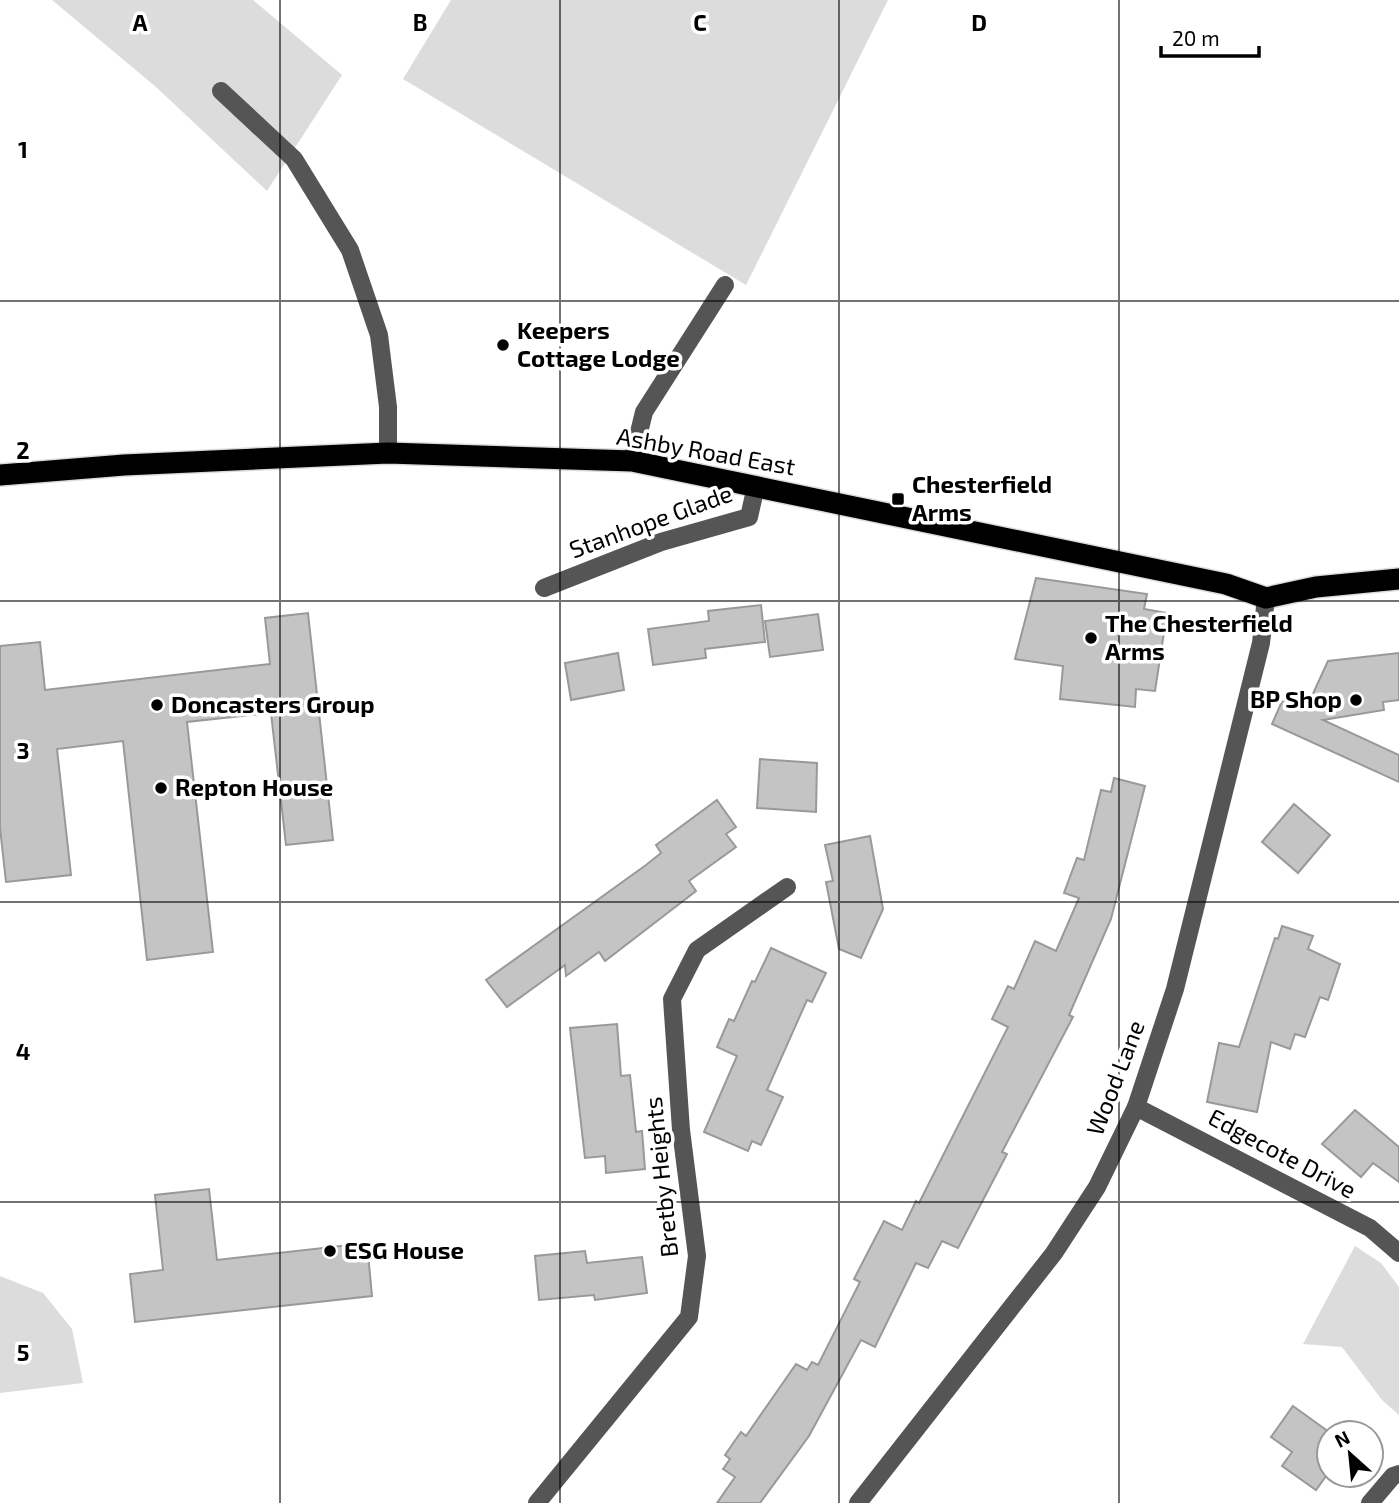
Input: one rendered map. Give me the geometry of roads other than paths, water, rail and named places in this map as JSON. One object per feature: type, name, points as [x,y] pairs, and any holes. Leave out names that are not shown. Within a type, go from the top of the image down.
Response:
[{"type":"highway","name":"Ashby Road East","points":[[0,475],[163,463],[388,453],[632,461],[981,536],[1226,584],[1266,598]]},
{"type":"highway","points":[[1266,598],[1315,587],[1399,579]]},
{"type":"street","points":[[221,91],[294,159],[349,250],[379,335],[388,407],[388,453]]},
{"type":"street","points":[[632,461],[644,412],[725,285]]},
{"type":"street","name":"Stanhope Glade","points":[[544,588],[661,542],[749,517],[756,486]]},
{"type":"street","name":"Wood Lane","points":[[858,1503],[1054,1253],[1097,1187],[1136,1107],[1175,989],[1261,643],[1266,598]]},
{"type":"street","name":"Bretby Heights","points":[[537,1503],[689,1317],[697,1256],[681,1130],[672,999],[697,950],[787,887]]},
{"type":"street","name":"Edgecote Drive","points":[[1136,1107],[1370,1228],[1399,1253]]},
{"type":"street","points":[[1370,1503],[1393,1476],[1399,1474]]},
{"type":"place","name":"Keepers Cottage Lodge","points":[[503,345]]},
{"type":"place","name":"Chesterfield Arms","points":[[898,499]]},
{"type":"place","name":"The Chesterfield Arms","points":[[1091,638]]},
{"type":"place","name":"BP Shop","points":[[1356,700]]},
{"type":"place","name":"Doncasters Group","points":[[157,705]]},
{"type":"place","name":"Repton House","points":[[161,788]]},
{"type":"place","name":"ESG House","points":[[330,1251]]}]
